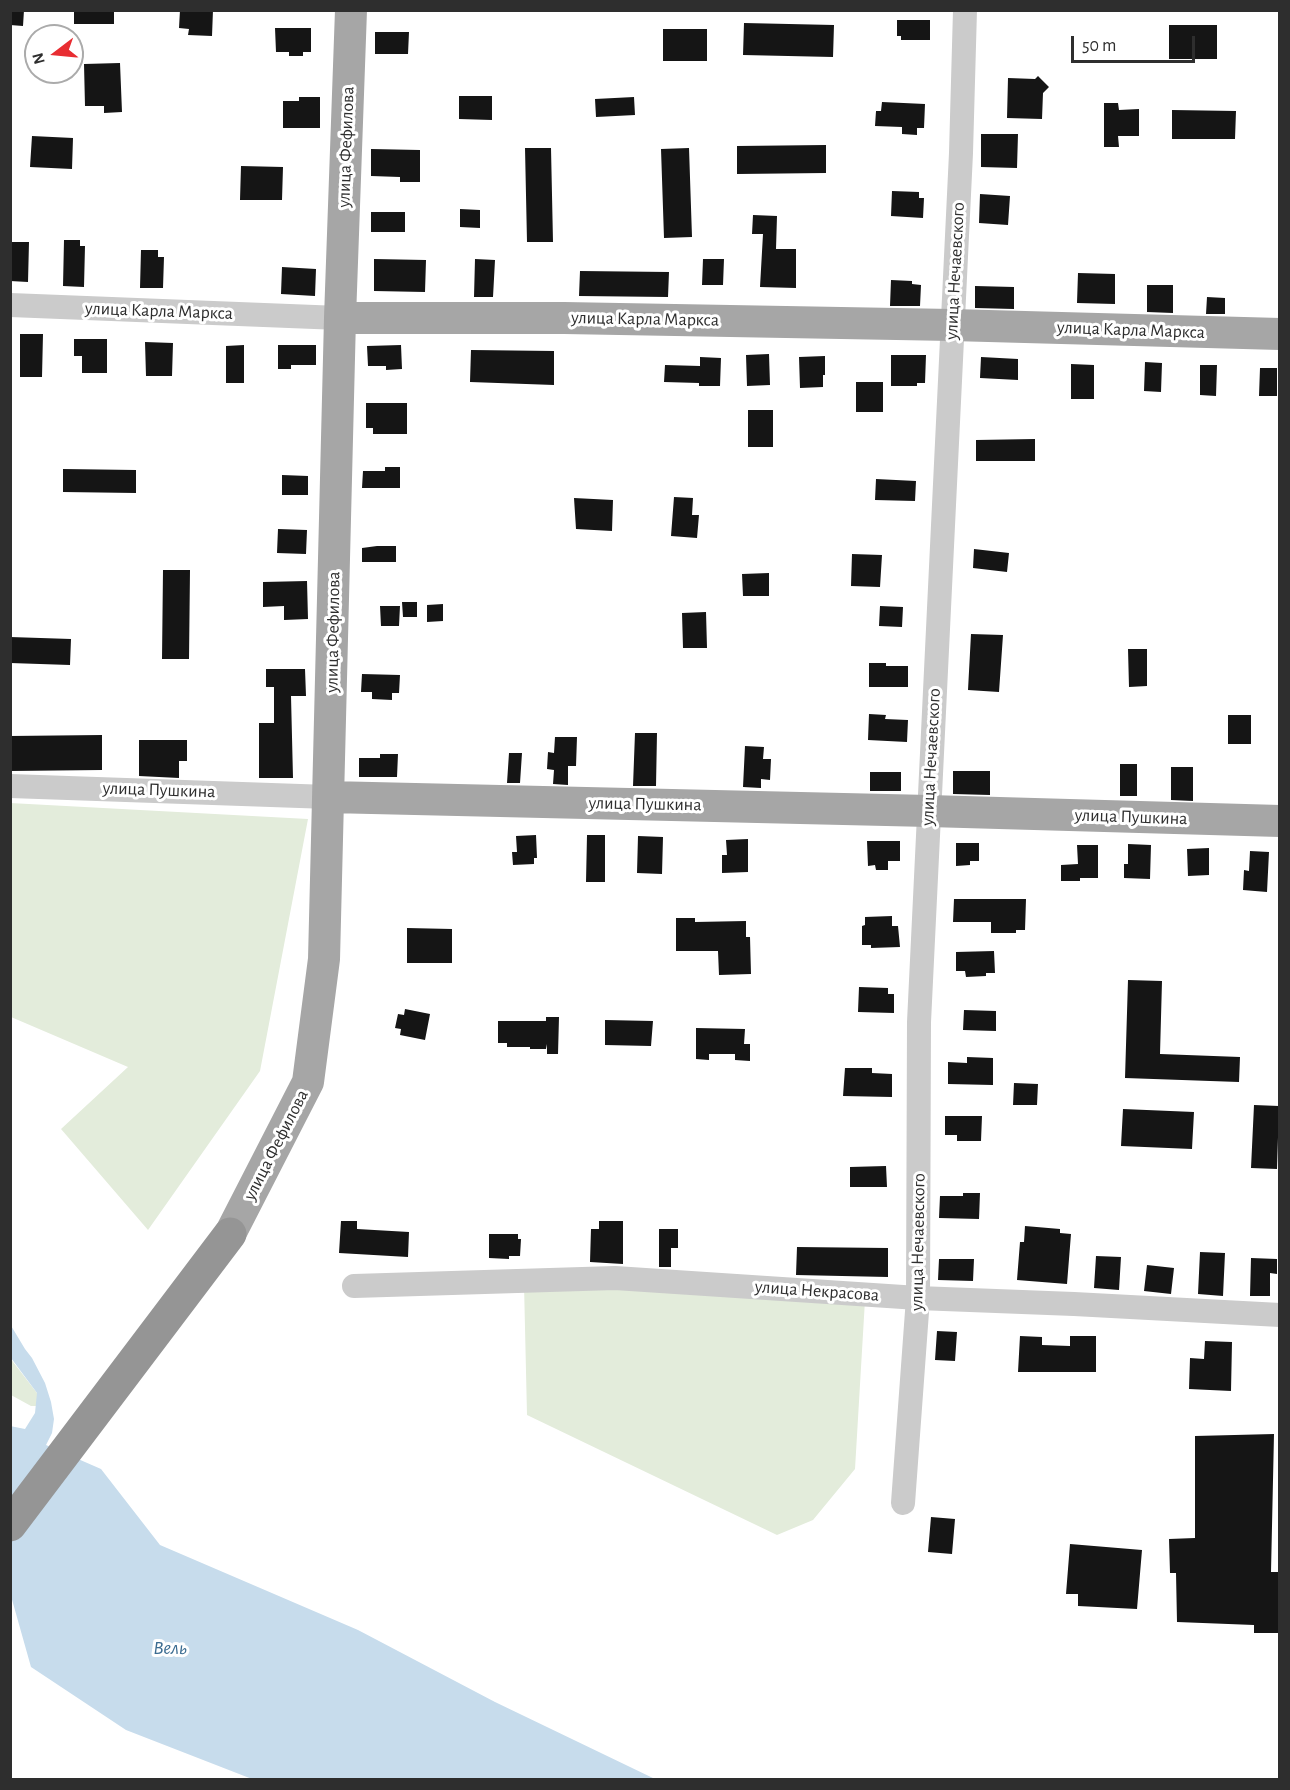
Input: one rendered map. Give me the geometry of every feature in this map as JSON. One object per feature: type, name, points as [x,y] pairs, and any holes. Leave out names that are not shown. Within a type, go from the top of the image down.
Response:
[{"type":"highway","points":[[10,1525],[230,1234]]},
{"type":"main road","name":"улица Фефилова","points":[[230,1234],[308,1082],[324,959],[340,318],[351,10]]},
{"type":"main road","name":"улица Карла Маркса","points":[[340,318],[564,318],[1280,334]]},
{"type":"main road","name":"улица Пушкина","points":[[329,797],[1280,821]]},
{"type":"street","name":"улица Нечаевского","points":[[903,1503],[918,1298],[919,1022],[961,153],[965,10]]},
{"type":"street","name":"улица Карла Маркса","points":[[10,305],[340,318]]},
{"type":"street","name":"улица Пушкина","points":[[10,786],[329,797]]},
{"type":"street","name":"улица Некрасова","points":[[354,1286],[615,1278],[918,1298],[1280,1316]]},
{"type":"green space","points":[[10,803],[308,819],[260,1071],[148,1230],[61,1129],[128,1067],[11,1017]]},
{"type":"green space","points":[[524,1284],[865,1300],[855,1469],[813,1520],[777,1535],[527,1415]]},
{"type":"green space","points":[[10,1358],[37,1393],[37,1406],[31,1406],[11,1395]]},
{"type":"water","name":"Вель","points":[[10,1324],[32,1358],[45,1383],[51,1402],[54,1419],[52,1433],[46,1445],[101,1469],[160,1545],[358,1630],[495,1702],[655,1779],[252,1779],[126,1730],[31,1667],[11,1596],[10,1426],[25,1429],[35,1413],[37,1393],[11,1358]]},
{"type":"building","points":[[10,10],[24,10],[23,26],[10,25]]},
{"type":"building","points":[[74,10],[114,10],[114,24],[74,24]]},
{"type":"building","points":[[180,10],[213,10],[212,36],[188,35],[189,29],[179,28]]},
{"type":"building","points":[[897,20],[930,20],[930,40],[901,40],[901,36],[897,36]]},
{"type":"building","points":[[744,23],[834,25],[833,57],[743,55]]},
{"type":"building","points":[[1169,25],[1217,25],[1217,59],[1169,59]]},
{"type":"building","points":[[275,28],[311,28],[311,52],[303,52],[303,56],[289,56],[289,52],[276,52]]},
{"type":"building","points":[[663,29],[707,29],[707,61],[663,61]]},
{"type":"building","points":[[375,32],[409,32],[408,54],[375,54]]},
{"type":"building","points":[[120,63],[122,112],[104,113],[104,106],[85,106],[84,64]]},
{"type":"building","points":[[1038,76],[1049,87],[1043,93],[1042,119],[1007,118],[1008,78],[1035,79]]},
{"type":"building","points":[[459,96],[492,96],[492,120],[459,119]]},
{"type":"building","points":[[299,97],[320,97],[320,128],[283,128],[283,101],[299,101]]},
{"type":"building","points":[[634,97],[635,115],[596,117],[595,99]]},
{"type":"building","points":[[882,102],[925,104],[924,128],[917,128],[917,135],[902,134],[902,127],[875,126],[876,111],[881,111]]},
{"type":"building","points":[[1104,103],[1118,103],[1119,110],[1139,109],[1139,136],[1118,136],[1119,147],[1104,147]]},
{"type":"building","points":[[1172,110],[1236,111],[1235,139],[1172,139]]},
{"type":"building","points":[[981,134],[1018,134],[1017,168],[981,167]]},
{"type":"building","points":[[32,136],[73,138],[72,169],[30,167]]},
{"type":"building","points":[[826,145],[826,173],[737,174],[737,146]]},
{"type":"building","points":[[525,148],[551,148],[553,242],[527,242]]},
{"type":"building","points":[[689,148],[692,237],[664,238],[661,149]]},
{"type":"building","points":[[371,149],[420,150],[420,182],[400,182],[400,177],[371,176]]},
{"type":"building","points":[[241,166],[283,167],[282,200],[240,200]]},
{"type":"building","points":[[892,191],[919,192],[919,198],[924,198],[923,218],[891,216]]},
{"type":"building","points":[[980,194],[1010,196],[1008,225],[979,223]]},
{"type":"building","points":[[460,209],[480,210],[480,228],[460,227]]},
{"type":"building","points":[[371,212],[405,212],[405,232],[371,232]]},
{"type":"building","points":[[753,215],[777,216],[776,249],[796,249],[796,288],[760,287],[763,234],[752,234]]},
{"type":"building","points":[[64,240],[80,240],[80,246],[85,246],[84,287],[63,286]]},
{"type":"building","points":[[10,242],[29,242],[28,282],[10,281]]},
{"type":"building","points":[[141,250],[158,250],[158,257],[164,257],[163,288],[140,288]]},
{"type":"building","points":[[374,259],[426,260],[425,292],[374,291]]},
{"type":"building","points":[[475,259],[495,260],[493,297],[474,297]]},
{"type":"building","points":[[703,259],[724,259],[723,285],[702,285]]},
{"type":"building","points":[[282,267],[316,269],[315,296],[281,294]]},
{"type":"building","points":[[580,271],[669,272],[668,297],[579,296]]},
{"type":"building","points":[[1078,273],[1115,274],[1115,304],[1077,303]]},
{"type":"building","points":[[891,280],[912,281],[912,284],[921,285],[920,306],[890,306]]},
{"type":"building","points":[[1147,285],[1173,285],[1173,313],[1147,312]]},
{"type":"building","points":[[975,286],[1014,287],[1014,309],[975,308]]},
{"type":"building","points":[[1207,297],[1225,298],[1225,314],[1206,314]]},
{"type":"building","points":[[20,334],[43,334],[42,377],[20,377]]},
{"type":"building","points":[[74,339],[107,339],[107,373],[82,373],[82,356],[74,356]]},
{"type":"building","points":[[145,342],[173,343],[172,376],[146,376]]},
{"type":"building","points":[[244,345],[244,383],[226,383],[226,346]]},
{"type":"building","points":[[278,345],[316,345],[316,365],[291,365],[291,369],[278,369]]},
{"type":"building","points":[[401,345],[402,369],[386,370],[386,366],[368,366],[367,346]]},
{"type":"building","points":[[471,350],[554,351],[554,385],[470,382]]},
{"type":"building","points":[[769,354],[770,385],[747,386],[746,355]]},
{"type":"building","points":[[891,355],[926,355],[925,383],[917,383],[917,386],[891,386]]},
{"type":"building","points":[[825,356],[823,387],[800,388],[799,357]]},
{"type":"building","points":[[700,357],[721,358],[720,386],[664,382],[665,365],[700,366]]},
{"type":"building","points":[[981,357],[1018,359],[1018,380],[980,378]]},
{"type":"building","points":[[1145,362],[1162,363],[1161,392],[1144,391]]},
{"type":"building","points":[[1071,364],[1094,365],[1094,399],[1071,399]]},
{"type":"building","points":[[1200,365],[1217,365],[1216,396],[1200,395]]},
{"type":"building","points":[[1260,368],[1277,368],[1277,396],[1259,396]]},
{"type":"building","points":[[856,382],[883,382],[883,412],[856,412]]},
{"type":"building","points":[[366,403],[407,403],[407,434],[373,434],[373,428],[366,428]]},
{"type":"building","points":[[748,410],[773,410],[773,447],[748,447]]},
{"type":"building","points":[[1035,439],[1035,461],[976,461],[976,440]]},
{"type":"building","points":[[385,467],[400,467],[400,488],[362,488],[363,471],[385,471]]},
{"type":"building","points":[[63,469],[136,470],[136,493],[63,492]]},
{"type":"building","points":[[282,475],[308,476],[308,495],[282,495]]},
{"type":"building","points":[[876,479],[916,481],[915,501],[875,500]]},
{"type":"building","points":[[674,497],[693,498],[692,515],[699,515],[697,538],[671,536]]},
{"type":"building","points":[[574,498],[613,500],[612,531],[576,529]]},
{"type":"building","points":[[278,529],[307,530],[306,554],[277,553]]},
{"type":"building","points":[[396,546],[396,562],[362,562],[362,548]]},
{"type":"building","points":[[974,549],[1009,553],[1007,572],[973,568]]},
{"type":"building","points":[[852,554],[882,555],[880,587],[851,586]]},
{"type":"building","points":[[163,570],[190,570],[189,659],[162,659]]},
{"type":"building","points":[[769,573],[769,596],[743,596],[742,574]]},
{"type":"building","points":[[307,581],[308,619],[284,620],[284,606],[263,607],[263,582]]},
{"type":"building","points":[[402,602],[417,602],[417,617],[403,617]]},
{"type":"building","points":[[443,604],[443,621],[427,622],[427,605]]},
{"type":"building","points":[[380,606],[400,606],[399,626],[381,626]]},
{"type":"building","points":[[880,606],[903,607],[902,627],[879,626]]},
{"type":"building","points":[[706,612],[707,648],[683,648],[682,613]]},
{"type":"building","points":[[971,634],[1003,635],[999,692],[968,690]]},
{"type":"building","points":[[10,637],[71,639],[70,665],[10,663]]},
{"type":"building","points":[[1128,649],[1147,649],[1147,686],[1129,687]]},
{"type":"building","points":[[869,663],[908,666],[908,687],[869,687]]},
{"type":"building","points":[[266,669],[305,669],[306,696],[291,696],[293,778],[259,778],[259,723],[274,723],[274,687],[266,687]]},
{"type":"building","points":[[362,674],[400,675],[399,693],[392,693],[392,700],[372,699],[372,692],[361,692]]},
{"type":"building","points":[[869,714],[886,715],[885,719],[908,720],[907,742],[868,740]]},
{"type":"building","points":[[1228,715],[1251,715],[1251,744],[1228,744]]},
{"type":"building","points":[[635,733],[657,733],[656,786],[633,786]]},
{"type":"building","points":[[102,735],[102,770],[10,771],[10,736]]},
{"type":"building","points":[[555,737],[577,737],[576,766],[568,766],[568,785],[553,784],[554,770],[547,769],[548,752],[554,753]]},
{"type":"building","points":[[139,740],[187,740],[187,761],[179,761],[179,778],[139,776]]},
{"type":"building","points":[[745,746],[764,747],[763,759],[771,759],[770,780],[761,779],[761,788],[743,787]]},
{"type":"building","points":[[509,753],[522,753],[520,783],[507,783]]},
{"type":"building","points":[[380,754],[398,754],[397,777],[359,777],[359,758],[380,758]]},
{"type":"building","points":[[1120,764],[1137,764],[1137,796],[1120,796]]},
{"type":"building","points":[[1171,767],[1193,767],[1193,801],[1171,800]]},
{"type":"building","points":[[953,771],[990,771],[990,795],[953,794]]},
{"type":"building","points":[[870,772],[901,772],[901,791],[870,791]]},
{"type":"building","points":[[536,835],[537,858],[534,858],[534,864],[513,865],[512,852],[517,852],[516,836]]},
{"type":"building","points":[[587,835],[605,835],[605,882],[586,882]]},
{"type":"building","points":[[638,836],[663,837],[662,874],[637,873]]},
{"type":"building","points":[[748,839],[748,872],[722,873],[722,855],[727,855],[726,840]]},
{"type":"building","points":[[867,841],[900,841],[900,861],[888,861],[888,870],[876,870],[875,865],[868,866]]},
{"type":"building","points":[[956,843],[979,843],[979,861],[970,861],[970,865],[956,866]]},
{"type":"building","points":[[1128,844],[1151,845],[1150,879],[1124,878],[1124,864],[1128,864]]},
{"type":"building","points":[[1077,845],[1098,845],[1098,878],[1061,881],[1061,865],[1078,864]]},
{"type":"building","points":[[1209,848],[1209,875],[1188,876],[1187,849]]},
{"type":"building","points":[[1250,851],[1269,852],[1267,892],[1243,890],[1244,870],[1249,871]]},
{"type":"building","points":[[954,899],[1026,899],[1025,930],[1016,930],[1016,933],[991,933],[991,922],[953,922]]},
{"type":"building","points":[[892,916],[892,926],[898,926],[900,947],[871,948],[871,945],[862,945],[862,926],[865,925],[865,917]]},
{"type":"building","points":[[676,918],[695,918],[695,922],[746,921],[746,937],[750,937],[751,974],[719,975],[718,951],[676,951]]},
{"type":"building","points":[[407,928],[452,929],[452,963],[407,963]]},
{"type":"building","points":[[994,951],[995,973],[966,977],[965,971],[956,971],[956,952]]},
{"type":"building","points":[[1128,980],[1162,981],[1160,1054],[1240,1057],[1239,1082],[1125,1078]]},
{"type":"building","points":[[859,987],[888,988],[888,994],[894,994],[894,1013],[858,1012]]},
{"type":"building","points":[[405,1009],[430,1014],[425,1040],[400,1035],[401,1029],[395,1028],[398,1014],[404,1015]]},
{"type":"building","points":[[964,1010],[996,1011],[996,1031],[963,1030]]},
{"type":"building","points":[[546,1017],[559,1017],[558,1054],[547,1054],[547,1044],[546,1049],[530,1049],[530,1047],[507,1047],[507,1043],[498,1043],[498,1021],[546,1021]]},
{"type":"building","points":[[605,1020],[653,1021],[651,1046],[605,1045]]},
{"type":"building","points":[[696,1028],[745,1029],[744,1044],[750,1044],[750,1061],[735,1060],[735,1054],[709,1054],[709,1060],[696,1059]]},
{"type":"building","points":[[967,1057],[993,1058],[993,1085],[948,1084],[948,1062],[967,1063]]},
{"type":"building","points":[[845,1068],[872,1068],[872,1073],[892,1074],[892,1097],[843,1096]]},
{"type":"building","points":[[1014,1083],[1038,1084],[1037,1105],[1013,1105]]},
{"type":"building","points":[[1254,1105],[1279,1106],[1277,1169],[1251,1168]]},
{"type":"building","points":[[1123,1109],[1194,1112],[1192,1149],[1121,1146]]},
{"type":"building","points":[[945,1116],[982,1116],[981,1141],[957,1141],[957,1135],[945,1135]]},
{"type":"building","points":[[886,1166],[887,1187],[850,1187],[850,1167]]},
{"type":"building","points":[[963,1193],[980,1193],[979,1219],[939,1218],[940,1196],[963,1196]]},
{"type":"building","points":[[341,1221],[357,1221],[357,1229],[409,1232],[408,1257],[339,1253]]},
{"type":"building","points":[[599,1221],[623,1221],[623,1264],[590,1262],[591,1229],[599,1229]]},
{"type":"building","points":[[1025,1226],[1060,1229],[1060,1233],[1071,1234],[1067,1284],[1017,1280],[1020,1242],[1024,1242]]},
{"type":"building","points":[[659,1229],[678,1229],[678,1248],[671,1248],[671,1267],[659,1267]]},
{"type":"building","points":[[489,1234],[518,1234],[518,1239],[521,1239],[520,1256],[509,1256],[509,1259],[489,1258]]},
{"type":"building","points":[[797,1247],[888,1248],[888,1277],[796,1275]]},
{"type":"building","points":[[1200,1252],[1225,1253],[1223,1296],[1198,1294]]},
{"type":"building","points":[[1096,1256],[1121,1257],[1119,1290],[1094,1288]]},
{"type":"building","points":[[1251,1258],[1277,1259],[1277,1274],[1270,1273],[1270,1296],[1250,1296]]},
{"type":"building","points":[[939,1259],[974,1259],[973,1281],[938,1280]]},
{"type":"building","points":[[1147,1265],[1174,1268],[1171,1294],[1144,1291]]},
{"type":"building","points":[[937,1331],[957,1332],[955,1361],[935,1360]]},
{"type":"building","points":[[1020,1336],[1042,1337],[1042,1345],[1070,1346],[1070,1336],[1096,1336],[1096,1372],[1018,1372]]},
{"type":"building","points":[[1205,1341],[1232,1342],[1231,1391],[1189,1389],[1190,1358],[1204,1359]]},
{"type":"building","points":[[1274,1434],[1271,1572],[1280,1572],[1280,1633],[1254,1633],[1254,1625],[1177,1622],[1176,1573],[1170,1573],[1169,1539],[1195,1538],[1195,1436]]},
{"type":"building","points":[[931,1517],[955,1519],[952,1554],[928,1552]]},
{"type":"building","points":[[1070,1544],[1142,1550],[1137,1609],[1078,1606],[1078,1594],[1066,1594]]}]
